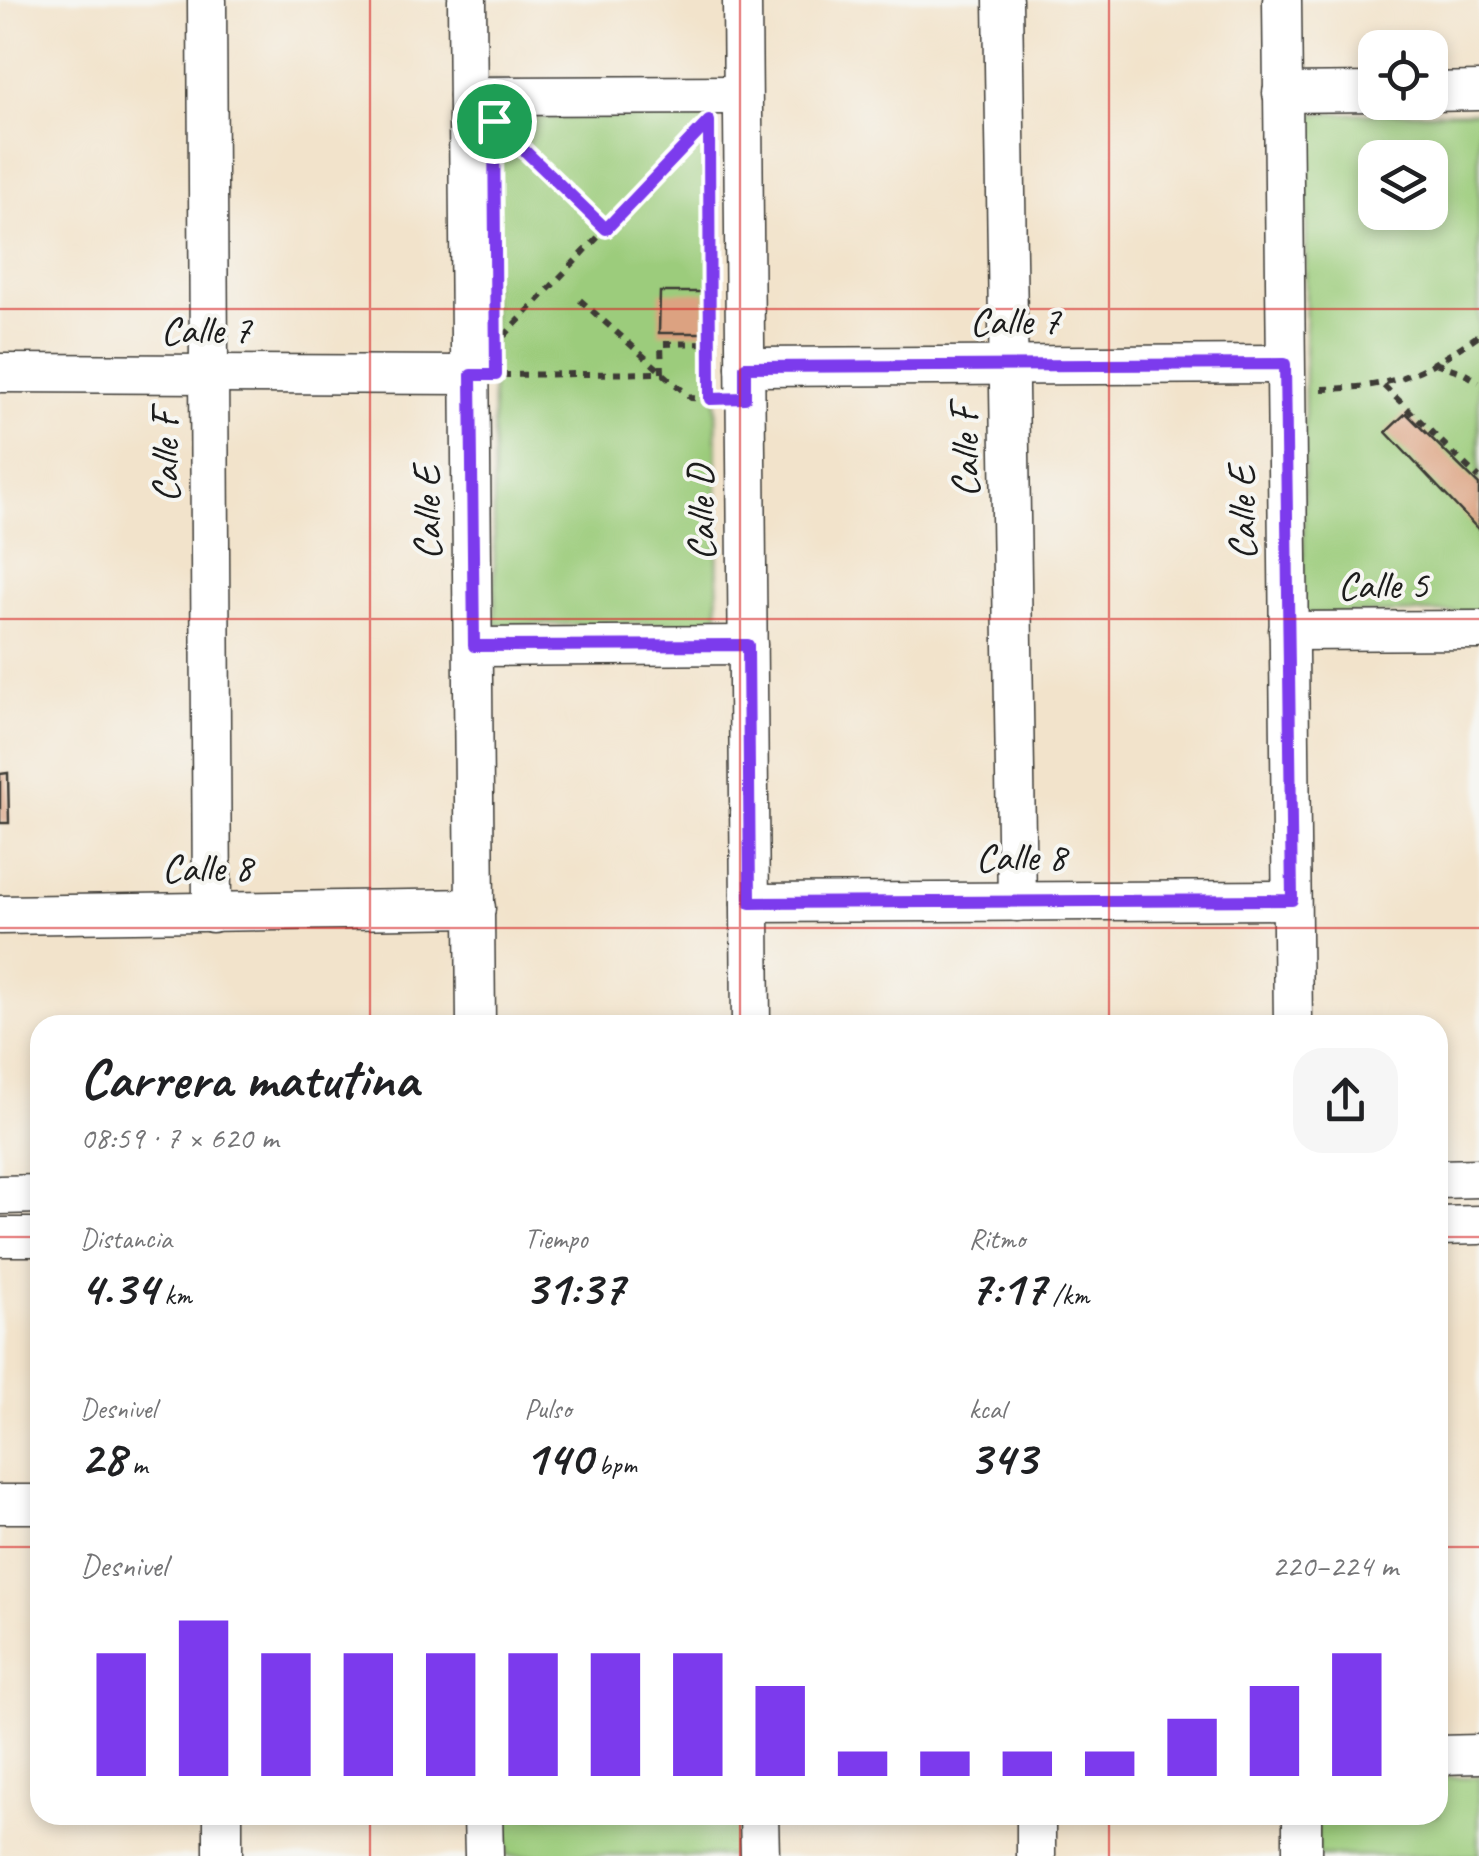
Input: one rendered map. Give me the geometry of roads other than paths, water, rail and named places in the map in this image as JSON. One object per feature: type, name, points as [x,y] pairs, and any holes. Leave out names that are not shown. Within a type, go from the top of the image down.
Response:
[{"type":"street","name":"Calle F","points":[[207,0],[212,913]]},
{"type":"street","name":"Calle E","points":[[467,0],[468,96],[484,367],[474,646],[476,1015]]},
{"type":"street","name":"Calle D","points":[[742,0],[742,95],[724,381],[748,645],[751,1015]]},
{"type":"street","name":"Calle F","points":[[1004,0],[1016,902]]},
{"type":"street","name":"Calle E","points":[[1282,0],[1293,1015]]},
{"type":"street","points":[[1448,92],[1479,91]]},
{"type":"street","points":[[1282,92],[1358,92]]},
{"type":"street","points":[[468,96],[742,95]]},
{"type":"street","name":"Calle 7","points":[[724,381],[1008,366],[1286,376]]},
{"type":"street","name":"Calle 7","points":[[0,373],[209,375],[484,367]]},
{"type":"street","name":"Calle 5","points":[[1288,631],[1479,630]]},
{"type":"street","points":[[474,646],[748,645]]},
{"type":"street","name":"Calle 8","points":[[750,903],[1292,900]]},
{"type":"street","name":"Calle 8","points":[[0,916],[476,908]]},
{"type":"street","points":[[1448,1179],[1479,1178]]},
{"type":"street","points":[[0,1195],[30,1194]]},
{"type":"street","points":[[1448,1226],[1479,1225]]},
{"type":"street","points":[[0,1238],[30,1237]]},
{"type":"street","points":[[0,1504],[30,1504]]},
{"type":"street","points":[[1448,1754],[1479,1754]]},
{"type":"street","points":[[223,1825],[223,1856]]},
{"type":"street","points":[[483,1825],[484,1856]]},
{"type":"street","points":[[760,1825],[760,1856]]},
{"type":"street","points":[[1036,1825],[1036,1856]]},
{"type":"street","points":[[1302,1825],[1302,1856]]}]
